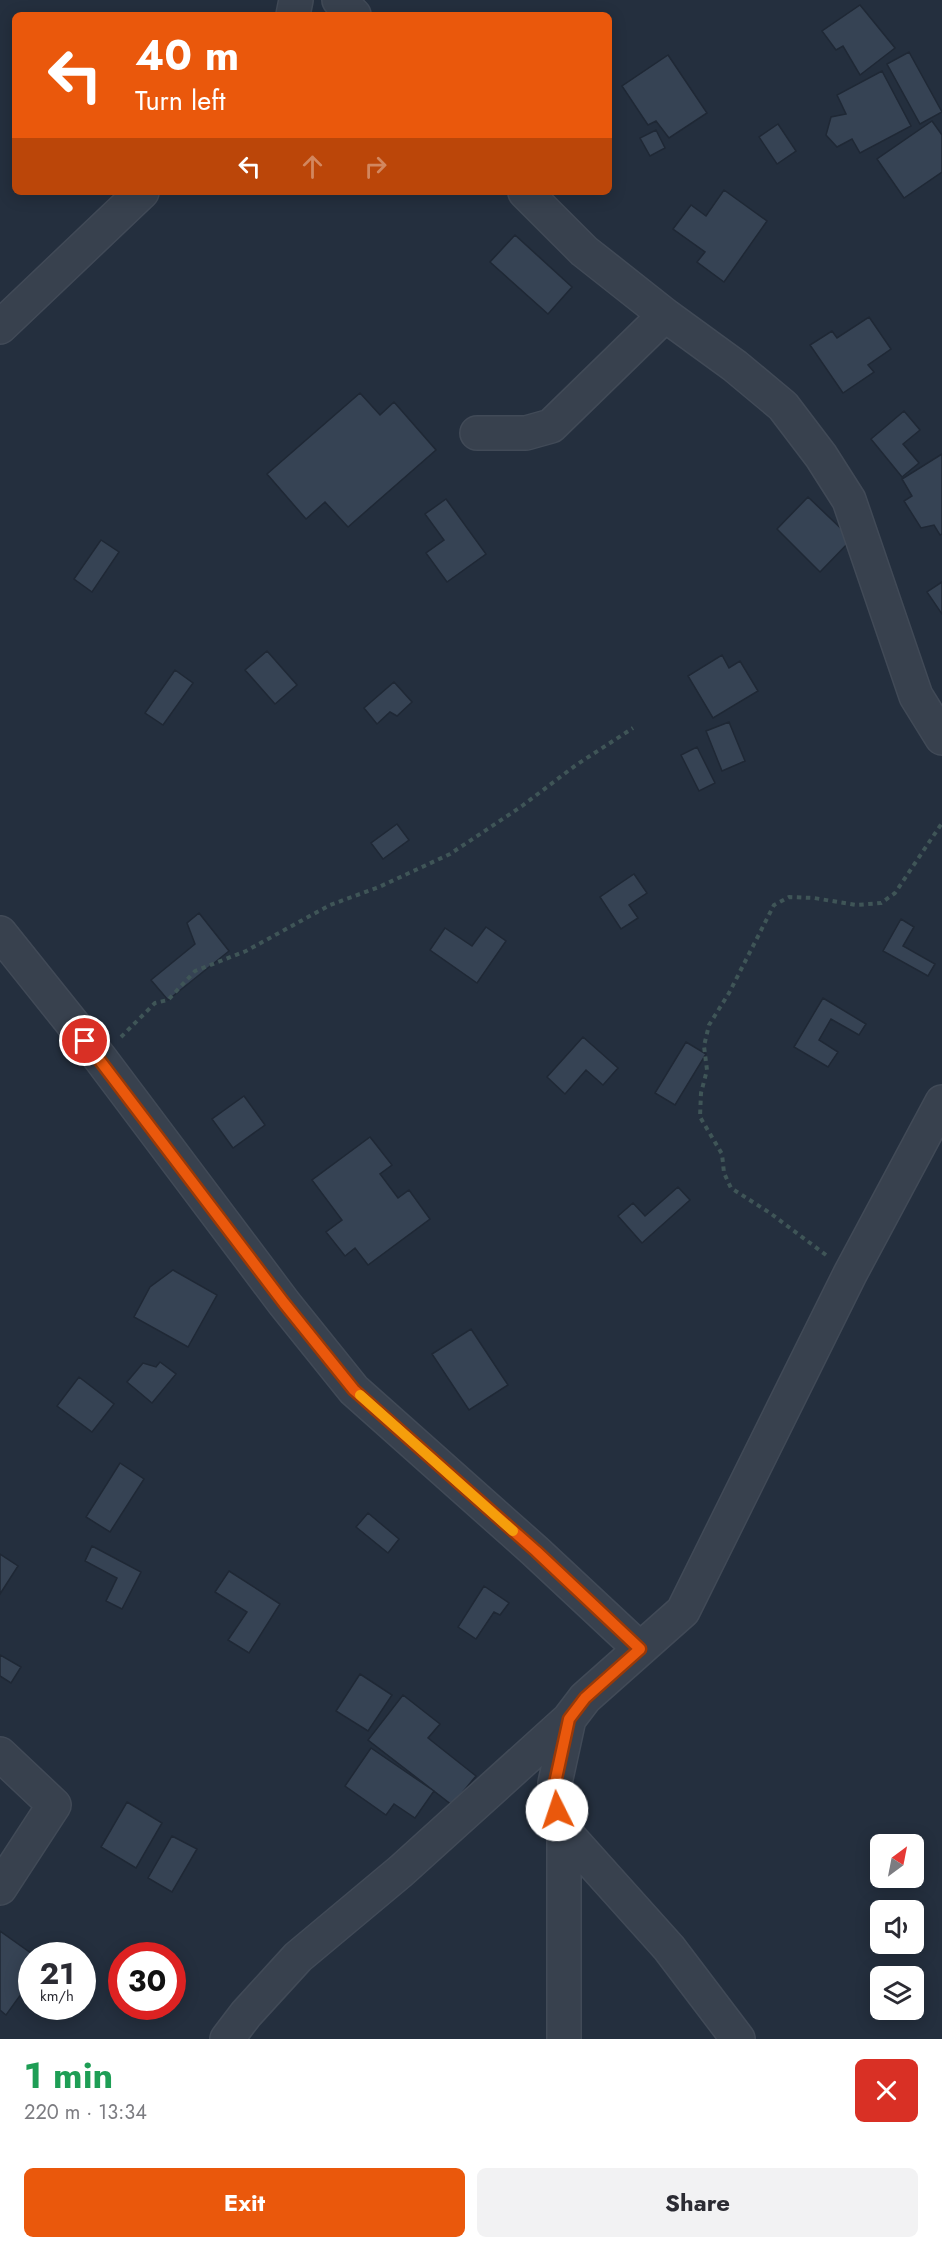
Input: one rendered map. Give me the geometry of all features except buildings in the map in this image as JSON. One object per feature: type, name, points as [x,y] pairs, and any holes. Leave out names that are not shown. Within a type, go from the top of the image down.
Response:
[{"type":"street","points":[[339,0],[351,12]]},
{"type":"street","points":[[0,327],[139,195]]},
{"type":"street","points":[[528,195],[584,251],[665,315],[735,366],[783,406],[821,456],[849,500],[916,696],[942,738]]},
{"type":"street","points":[[477,433],[526,433],[551,426],[665,315]]},
{"type":"street","points":[[0,933],[100,1058],[284,1303],[354,1390],[536,1551],[640,1649]]},
{"type":"street","points":[[227,2039],[246,2014],[298,1957],[401,1871],[569,1719],[585,1698],[683,1611],[850,1274],[942,1102]]},
{"type":"street","points":[[564,2039],[564,1832],[557,1810],[555,1783],[569,1719]]},
{"type":"street","points":[[0,1754],[54,1805],[0,1888]]},
{"type":"street","points":[[564,1832],[669,1948],[738,2039]]},
{"type":"path","points":[[100,1058],[155,1003],[168,1000],[195,971],[246,951],[330,905],[379,887],[450,854],[522,806],[576,765],[633,728]]},
{"type":"path","points":[[850,1274],[779,1219],[731,1188],[724,1173],[722,1154],[700,1117],[701,1094],[706,1070],[704,1046],[709,1025],[729,993],[774,905],[789,897],[813,898],[856,905],[881,903],[895,892],[942,823]]},
{"type":"slow traffic","points":[[360,1395],[513,1531]]},
{"type":"route","points":[[85,1041],[284,1303],[354,1390],[536,1551],[640,1649],[585,1698],[569,1719],[555,1783],[557,1810]]}]
